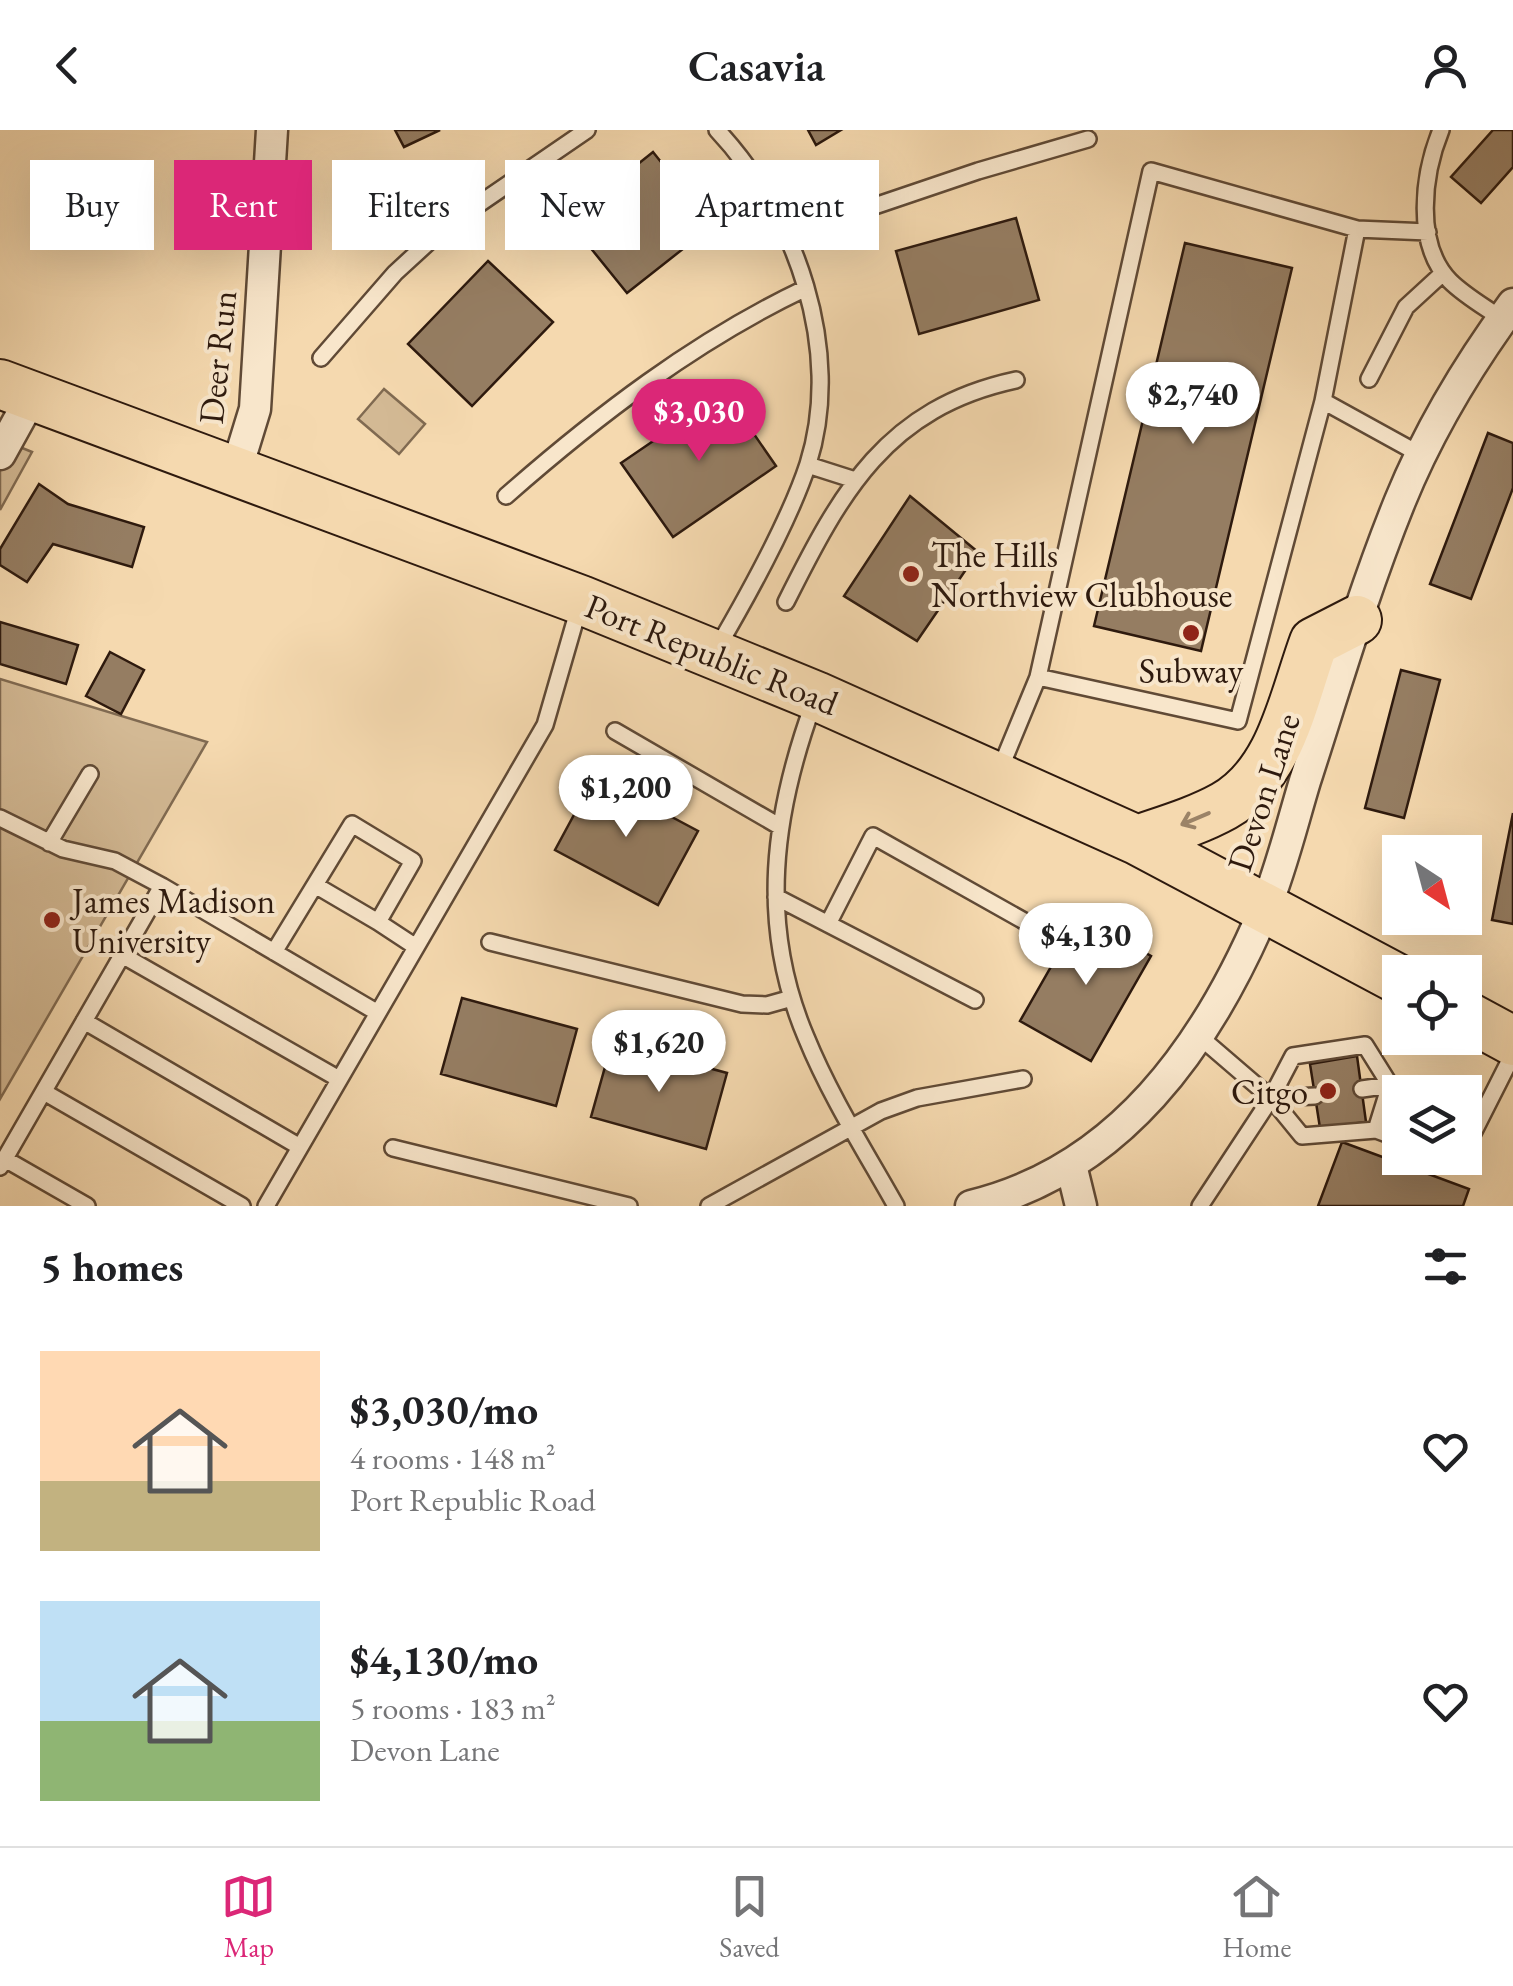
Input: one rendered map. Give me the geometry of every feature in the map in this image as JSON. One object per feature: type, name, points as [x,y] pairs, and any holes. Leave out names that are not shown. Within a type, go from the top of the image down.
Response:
[{"type":"main road","name":"Port Republic Road","points":[[16,390],[581,600],[816,696],[1137,840],[1382,970]]},
{"type":"main road","points":[[1137,840],[1225,806],[1251,787],[1270,763],[1314,642],[1357,620]]},
{"type":"main road","points":[[1482,1024],[1513,1040]]},
{"type":"street","name":"Deer Run","points":[[236,470],[255,409],[272,130]]},
{"type":"street","name":"Devon Lane","points":[[971,1206],[1018,1192],[1072,1165],[1134,1117],[1162,1088],[1200,1037],[1265,908],[1357,620],[1400,501],[1421,456],[1507,311]]},
{"type":"street","points":[[0,454],[16,390]]},
{"type":"street","points":[[1072,1165],[1081,1206]]},
{"type":"lane","points":[[321,358],[395,273],[444,228],[588,130]]},
{"type":"lane","points":[[717,130],[740,160]]},
{"type":"lane","points":[[1440,130],[1426,188],[1428,232],[1443,273],[1460,290],[1507,311]]},
{"type":"lane","points":[[879,205],[1088,139]]},
{"type":"lane","points":[[998,775],[1038,678],[1151,171],[1357,230],[1428,232]]},
{"type":"lane","points":[[1038,678],[1238,721],[1324,401],[1357,230]]},
{"type":"lane","points":[[714,654],[797,494],[808,465],[818,410],[818,348],[791,250]]},
{"type":"lane","points":[[1369,380],[1406,307],[1443,273]]},
{"type":"lane","points":[[506,496],[555,453],[686,355],[760,310],[804,289]]},
{"type":"lane","points":[[786,602],[823,528],[881,448],[918,418],[964,395],[1016,380]]},
{"type":"lane","points":[[1324,401],[1421,456]]},
{"type":"lane","points":[[808,465],[855,480]]},
{"type":"lane","points":[[266,1206],[546,726],[581,600]]},
{"type":"lane","points":[[816,696],[793,763],[779,826],[776,897],[780,944],[792,998],[818,1065],[896,1206]]},
{"type":"lane","points":[[616,731],[779,826]]},
{"type":"lane","points":[[49,843],[90,774]]},
{"type":"lane","points":[[0,818],[49,843],[115,861],[378,1013]]},
{"type":"lane","points":[[274,952],[352,824],[412,861],[378,922]]},
{"type":"lane","points":[[828,924],[873,836],[1024,920]]},
{"type":"lane","points":[[315,885],[416,948]]},
{"type":"lane","points":[[88,1206],[2,1163],[162,886]]},
{"type":"lane","points":[[776,897],[975,1000]]},
{"type":"lane","points":[[490,942],[742,1004],[792,998]]},
{"type":"lane","points":[[122,955],[339,1080]]},
{"type":"lane","points":[[84,1021],[300,1147]]},
{"type":"lane","points":[[1200,1037],[1271,1098],[1302,1136],[1382,1132]]},
{"type":"lane","points":[[1200,1206],[1294,1056],[1366,1045],[1384,1075]]},
{"type":"lane","points":[[1482,1115],[1513,1054]]},
{"type":"lane","points":[[709,1206],[852,1125],[916,1098],[1023,1079]]},
{"type":"lane","points":[[1362,1089],[1382,1086]]},
{"type":"lane","points":[[44,1092],[242,1206]]},
{"type":"lane","points":[[1271,1098],[1315,1096]]},
{"type":"lane","points":[[1376,1130],[1382,1111]]},
{"type":"lane","points":[[394,1148],[629,1206]]},
{"type":"shaded area","points":[[384,389],[425,424],[399,454],[358,419]]},
{"type":"shaded area","points":[[0,439],[32,452],[0,510]]},
{"type":"shaded area","name":"James Madison University","points":[[0,679],[207,742],[0,1099]]},
{"type":"building","points":[[395,130],[440,130],[404,147]]},
{"type":"building","points":[[808,130],[841,130],[816,145]]},
{"type":"building","points":[[1493,130],[1513,130],[1513,167],[1481,203],[1451,177]]},
{"type":"building","points":[[653,152],[660,161],[660,250],[682,250],[627,293],[592,250],[640,250],[640,162]]},
{"type":"building","points":[[1016,218],[1039,300],[919,334],[896,251]]},
{"type":"building","points":[[1185,243],[1292,268],[1201,651],[1094,626]]},
{"type":"building","points":[[488,261],[553,322],[472,406],[408,344]]},
{"type":"building","points":[[725,392],[776,466],[673,537],[621,463]]},
{"type":"building","points":[[1488,433],[1513,443],[1513,488],[1471,599],[1430,584]]},
{"type":"building","points":[[39,484],[68,504],[144,527],[132,567],[53,544],[27,582],[0,565],[0,549]]},
{"type":"building","name":"The Hills Northview Clubhouse","points":[[910,496],[978,552],[917,641],[844,596]]},
{"type":"building","points":[[0,622],[78,645],[66,684],[0,664]]},
{"type":"building","points":[[110,652],[144,670],[121,714],[86,696]]},
{"type":"building","points":[[1401,670],[1440,680],[1404,818],[1365,808]]},
{"type":"building","points":[[595,776],[698,831],[658,905],[555,850]]},
{"type":"building","points":[[1513,813],[1513,924],[1492,920]]},
{"type":"building","points":[[1080,916],[1151,956],[1091,1061],[1020,1021]]},
{"type":"building","points":[[462,998],[577,1029],[556,1106],[441,1074]]},
{"type":"building","points":[[612,1042],[727,1073],[706,1149],[591,1117]]},
{"type":"building","points":[[1357,1056],[1366,1122],[1320,1128],[1310,1064]]},
{"type":"building","points":[[1342,1142],[1382,1157],[1382,1175],[1431,1175],[1469,1189],[1463,1206],[1318,1206]]},
{"type":"place","name":"The Hills Northview Clubhouse","points":[[911,574]]},
{"type":"place","name":"Subway","points":[[1191,633]]},
{"type":"place","name":"James Madison University","points":[[52,920]]},
{"type":"place","name":"Citgo","points":[[1328,1091]]}]
